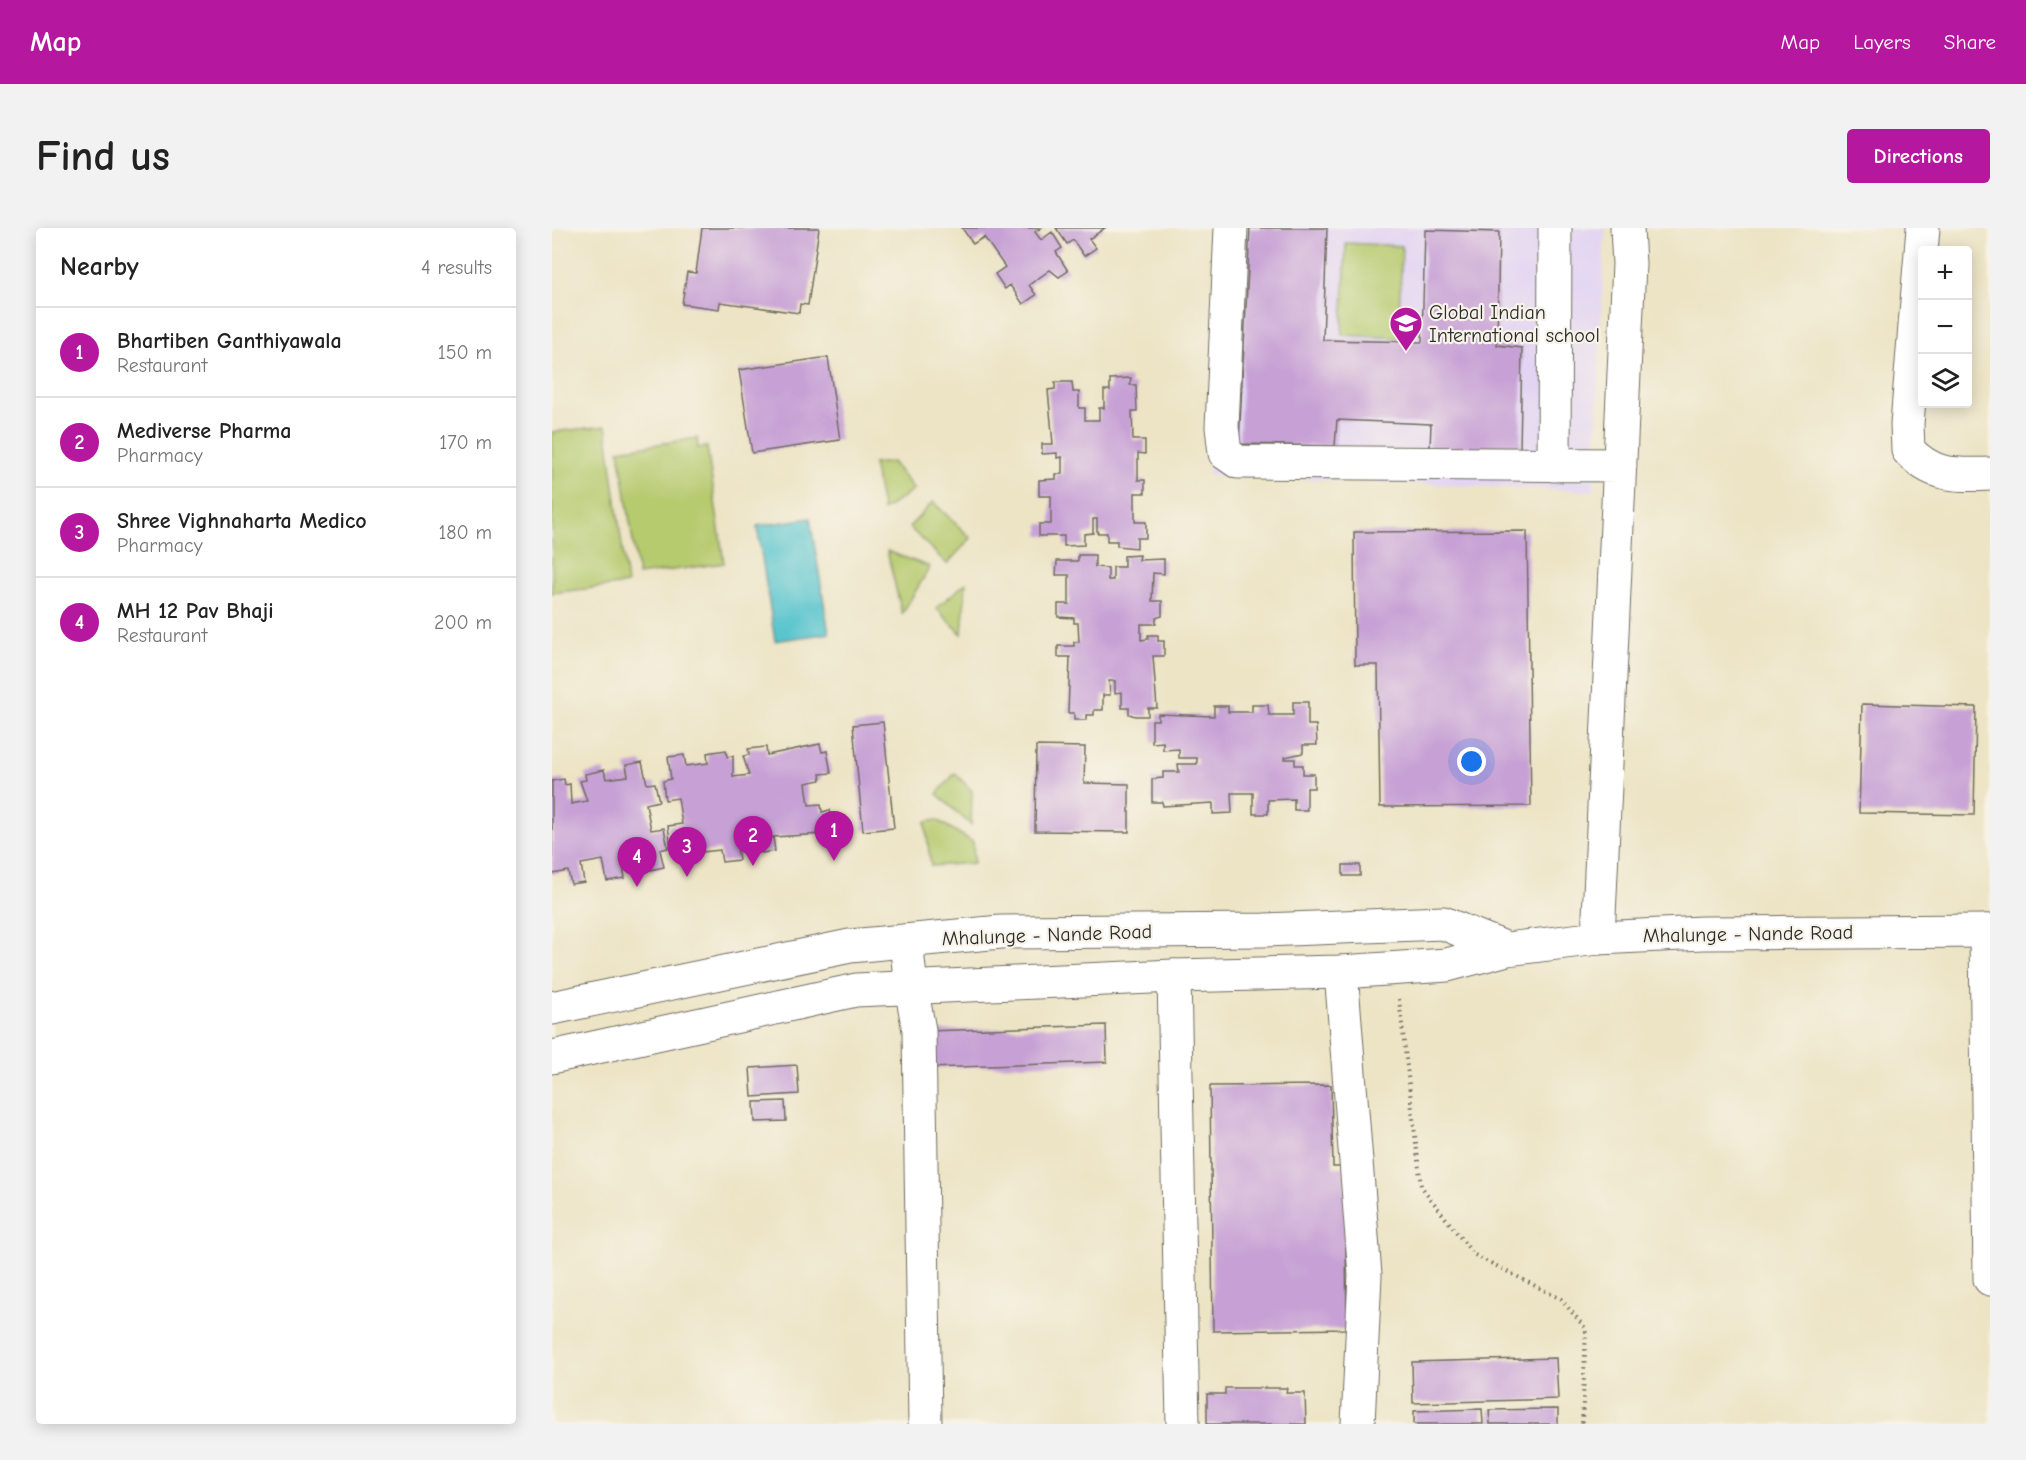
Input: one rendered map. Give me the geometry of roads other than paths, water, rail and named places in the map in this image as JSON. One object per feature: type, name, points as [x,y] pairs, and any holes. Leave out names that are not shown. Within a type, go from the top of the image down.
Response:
[{"type":"main road","points":[[1231,228],[1222,427],[1225,453],[1238,462],[1620,465]]},
{"type":"main road","points":[[1554,465],[1555,228]]},
{"type":"main road","points":[[1598,938],[1629,264],[1627,228]]},
{"type":"main road","points":[[1923,228],[1907,424],[1908,450],[1919,462],[1939,472],[1990,474]]},
{"type":"main road","name":"Mhalunge - Nande Road","points":[[552,1008],[850,946],[1001,932],[1264,930],[1443,923],[1506,949]]},
{"type":"main road","points":[[1988,931],[1990,1279]]},
{"type":"main road","name":"Mhalunge - Nande Road","points":[[552,1057],[856,990],[1174,976],[1341,972],[1447,965],[1506,949],[1598,938],[1703,933],[1988,931]]},
{"type":"main road","points":[[906,940],[910,987],[919,1030],[925,1424]]},
{"type":"main road","points":[[1341,972],[1365,1275],[1358,1424]]},
{"type":"main road","points":[[1174,976],[1182,1424]]},
{"type":"water","points":[[810,518],[829,633],[775,641],[757,526]]},
{"type":"place","name":"Global Indian International school","points":[[1406,352]]},
{"type":"place","name":"Bhartiben Ganthiyawala","points":[[834,861]]},
{"type":"place","name":"Mediverse Pharma","points":[[753,866]]},
{"type":"place","name":"Shree Vighnaharta Medico","points":[[687,877]]},
{"type":"place","name":"MH 12 Pav Bhaji","points":[[637,887]]}]
